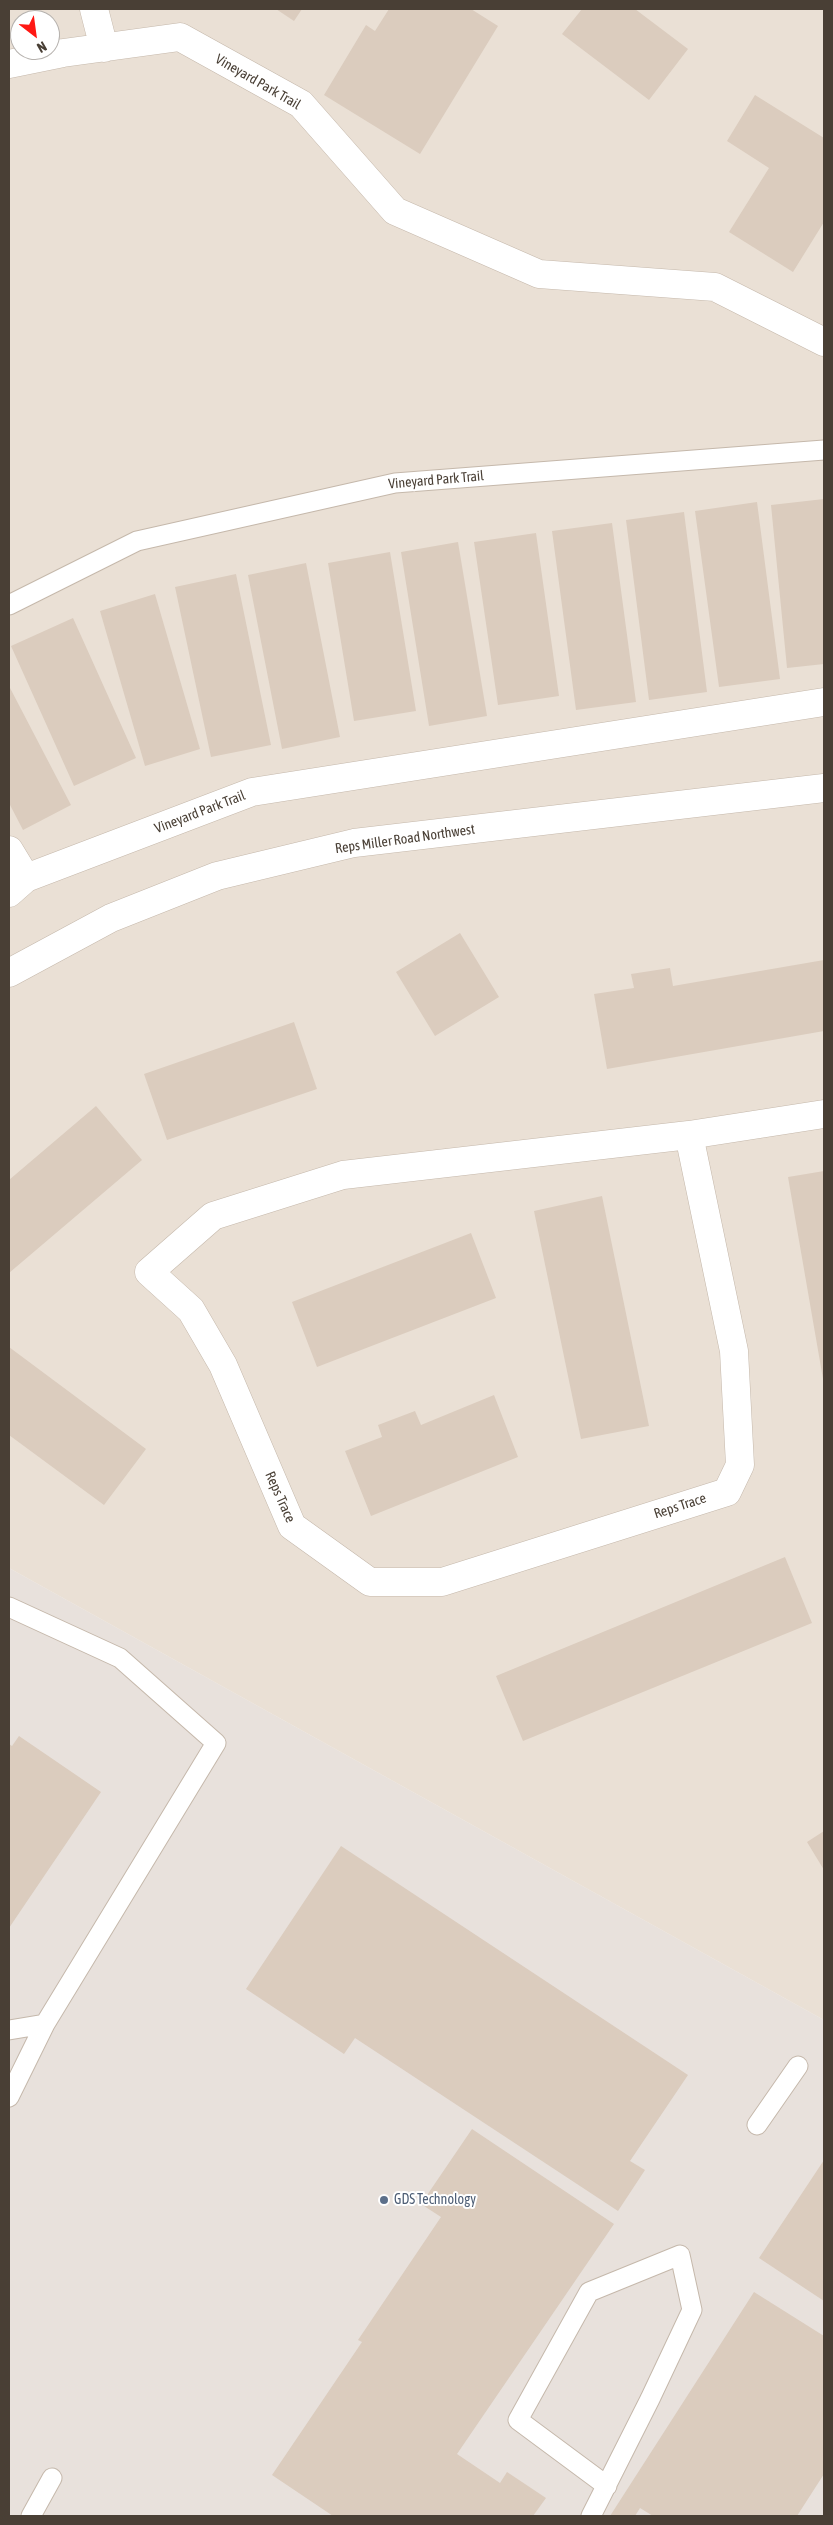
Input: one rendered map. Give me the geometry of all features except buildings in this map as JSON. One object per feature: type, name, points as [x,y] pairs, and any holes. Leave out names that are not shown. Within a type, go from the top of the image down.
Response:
[{"type":"street","points":[[94,9],[104,48]]},
{"type":"street","name":"Vineyard Park Trail","points":[[9,64],[104,48],[180,38],[301,104],[395,211],[539,274],[715,286],[824,342]]},
{"type":"street","name":"Vineyard Park Trail","points":[[9,850],[18,886],[252,792],[824,702]]},
{"type":"street","name":"Reps Miller Road Northwest","points":[[9,974],[110,918],[217,876],[354,843],[824,788]]},
{"type":"street","name":"Reps Trace","points":[[689,1135],[734,1351],[740,1465],[727,1492],[442,1582],[370,1582],[292,1526],[223,1365],[191,1310],[149,1272],[212,1216],[343,1175],[689,1135],[824,1114]]},
{"type":"lane","name":"Vineyard Park Trail","points":[[9,605],[136,541],[396,482],[824,450]]},
{"type":"lane","points":[[9,1607],[120,1658],[216,1743],[45,2024],[9,2097]]},
{"type":"lane","points":[[9,2030],[45,2024]]},
{"type":"lane","points":[[756,2125],[798,2066]]},
{"type":"lane","points":[[591,2516],[607,2486],[692,2310],[680,2255],[589,2292],[518,2420],[607,2486]]},
{"type":"lane","points":[[31,2516],[52,2478]]},
{"type":"shaded area","points":[[9,9],[824,9],[824,2020],[9,1568]]},
{"type":"shaded area","points":[[9,1568],[824,2020],[824,2516],[9,2516]]},
{"type":"place","name":"GDS Technology","points":[[384,2200]]}]
